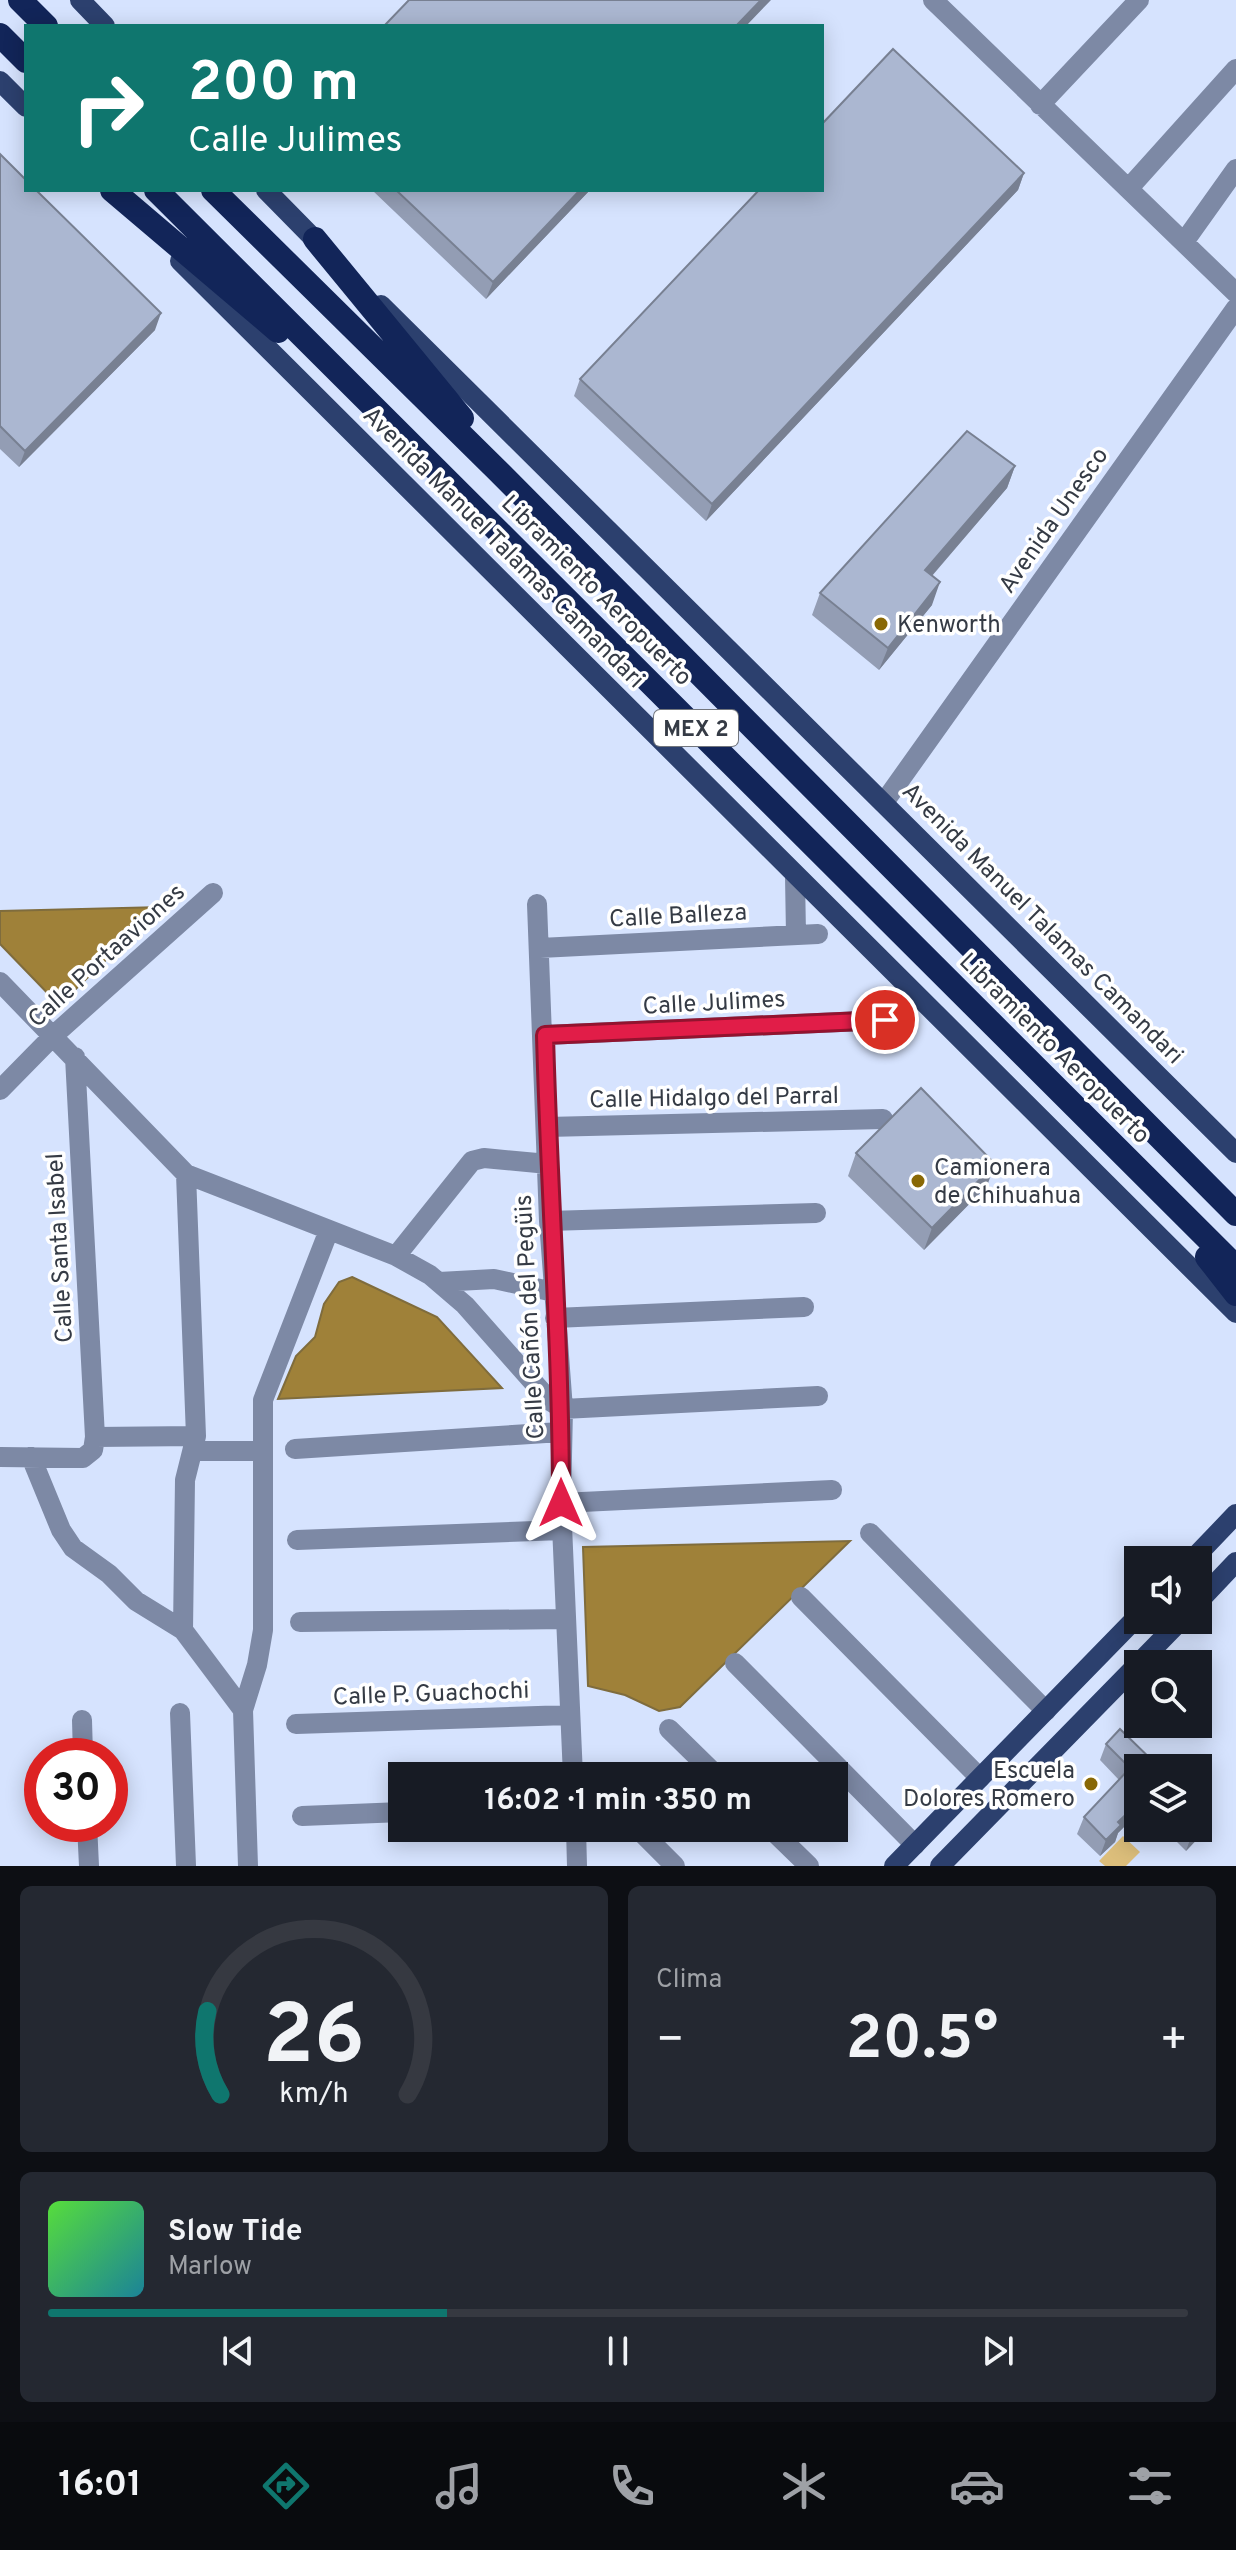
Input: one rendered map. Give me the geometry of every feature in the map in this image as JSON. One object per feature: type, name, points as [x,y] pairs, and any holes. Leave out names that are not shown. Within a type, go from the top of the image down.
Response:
[{"type":"highway","points":[[20,0],[44,24]]},
{"type":"highway","points":[[0,35],[24,59]]},
{"type":"highway","points":[[113,192],[303,352],[376,409]]},
{"type":"highway","name":"Libramiento Aeropuerto","points":[[158,192],[1236,1267]]},
{"type":"highway","name":"Libramiento Aeropuerto","points":[[215,192],[497,470],[1236,1214]]},
{"type":"highway","points":[[315,239],[441,390],[497,470]]},
{"type":"highway","points":[[1141,1173],[1236,1294]]},
{"type":"main road","points":[[80,0],[103,24]]},
{"type":"main road","points":[[0,81],[24,105]]},
{"type":"main road","name":"Avenida Manuel Talamas Camandari","points":[[113,192],[1236,1313]]},
{"type":"main road","name":"Avenida Manuel Talamas Camandari","points":[[268,192],[885,801],[1236,1153]]},
{"type":"main road","points":[[1205,1546],[1236,1514]]},
{"type":"main road","points":[[1212,1582],[1236,1562]]},
{"type":"main road","points":[[894,1866],[1124,1630]]},
{"type":"main road","points":[[1152,1650],[1167,1634]]},
{"type":"main road","points":[[940,1866],[1124,1679]]},
{"type":"main road","points":[[1063,1693],[1087,1717]]},
{"type":"street","points":[[933,0],[1236,293]]},
{"type":"street","points":[[1040,105],[1139,0]]},
{"type":"street","points":[[1129,188],[1236,69]]},
{"type":"street","points":[[1184,242],[1236,169]]},
{"type":"street","name":"Avenida Unesco","points":[[885,801],[1236,308]]},
{"type":"street","points":[[795,876],[796,935]]},
{"type":"street","name":"Calle Portaaviones","points":[[0,1090],[54,1035],[213,893]]},
{"type":"street","name":"Calle Cañón del Pegüis","points":[[537,904],[545,1035],[549,1221],[563,1409],[561,1503],[572,1762]]},
{"type":"street","name":"Calle Balleza","points":[[540,948],[818,934]]},
{"type":"street","points":[[0,982],[186,1174],[396,1256],[439,1282],[465,1305],[550,1401],[563,1409],[818,1396]]},
{"type":"street","name":"Calle Julimes","points":[[545,1035],[885,1020]]},
{"type":"street","name":"Calle Santa Isabel","points":[[75,1057],[95,1437]]},
{"type":"street","name":"Calle Hidalgo del Parral","points":[[547,1127],[883,1119]]},
{"type":"street","points":[[396,1256],[472,1161],[484,1158],[548,1164]]},
{"type":"street","points":[[183,1630],[185,1480],[194,1444],[186,1174]]},
{"type":"street","points":[[549,1221],[816,1213]]},
{"type":"street","points":[[248,1866],[243,1710],[257,1665],[263,1630],[263,1400],[329,1230]]},
{"type":"street","points":[[439,1282],[494,1279],[554,1292]]},
{"type":"street","points":[[555,1318],[804,1307]]},
{"type":"street","points":[[295,1449],[561,1432]]},
{"type":"street","points":[[0,1457],[83,1458],[93,1450],[95,1437],[263,1451]]},
{"type":"street","points":[[31,1457],[61,1530],[73,1548],[109,1574],[136,1601],[183,1630],[243,1710]]},
{"type":"street","points":[[561,1503],[832,1490]]},
{"type":"street","points":[[297,1540],[562,1530]]},
{"type":"street","points":[[870,1533],[1046,1711]]},
{"type":"street","points":[[801,1597],[980,1778]]},
{"type":"street","points":[[300,1622],[565,1619]]},
{"type":"street","points":[[735,1663],[915,1845]]},
{"type":"street","points":[[180,1713],[186,1866]]},
{"type":"street","name":"Calle P. Guachochi","points":[[296,1724],[568,1715]]},
{"type":"street","points":[[82,1720],[82,1738]]},
{"type":"street","points":[[669,1729],[703,1762]]},
{"type":"street","points":[[302,1816],[388,1813]]},
{"type":"street","points":[[88,1842],[89,1866]]},
{"type":"street","points":[[576,1842],[577,1866]]},
{"type":"street","points":[[651,1842],[675,1866]]},
{"type":"street","points":[[784,1842],[809,1866]]},
{"type":"shaded area","points":[[161,907],[59,1005],[0,944],[0,911]]},
{"type":"shaded area","points":[[352,1277],[437,1317],[502,1388],[278,1399],[296,1356],[315,1337],[324,1304],[339,1282]]},
{"type":"shaded area","points":[[850,1541],[680,1707],[659,1711],[625,1695],[588,1686],[583,1547]]},
{"type":"shaded area","points":[[1123,1836],[1124,1842],[1129,1842],[1140,1852],[1126,1866],[1105,1866],[1099,1861]]},
{"type":"building","points":[[409,0],[761,0],[738,24],[386,24]]},
{"type":"building","points":[[893,49],[1024,173],[712,504],[580,379],[757,192],[824,192],[824,122]]},
{"type":"building","points":[[0,154],[24,178],[24,192],[38,192],[161,313],[25,451],[0,426]]},
{"type":"building","points":[[398,192],[578,192],[493,282]]},
{"type":"building","points":[[967,431],[1015,466],[925,570],[940,582],[888,648],[820,593]]},
{"type":"building","name":"Camionera de Chihuahua","points":[[921,1088],[995,1164],[932,1228],[856,1153]]},
{"type":"building","points":[[1120,1729],[1124,1738],[1129,1738],[1146,1754],[1124,1754],[1124,1762],[1106,1744]]},
{"type":"building","points":[[1124,1774],[1124,1816],[1118,1822],[1121,1825],[1106,1840],[1084,1817]]},
{"type":"place","name":"Kenworth","points":[[881,624]]},
{"type":"place","name":"Camionera de Chihuahua","points":[[918,1181]]},
{"type":"place","name":"Escuela Dolores Romero","points":[[1091,1784]]},
{"type":"route","points":[[561,1503],[563,1409],[549,1221],[545,1035],[885,1020]]}]
